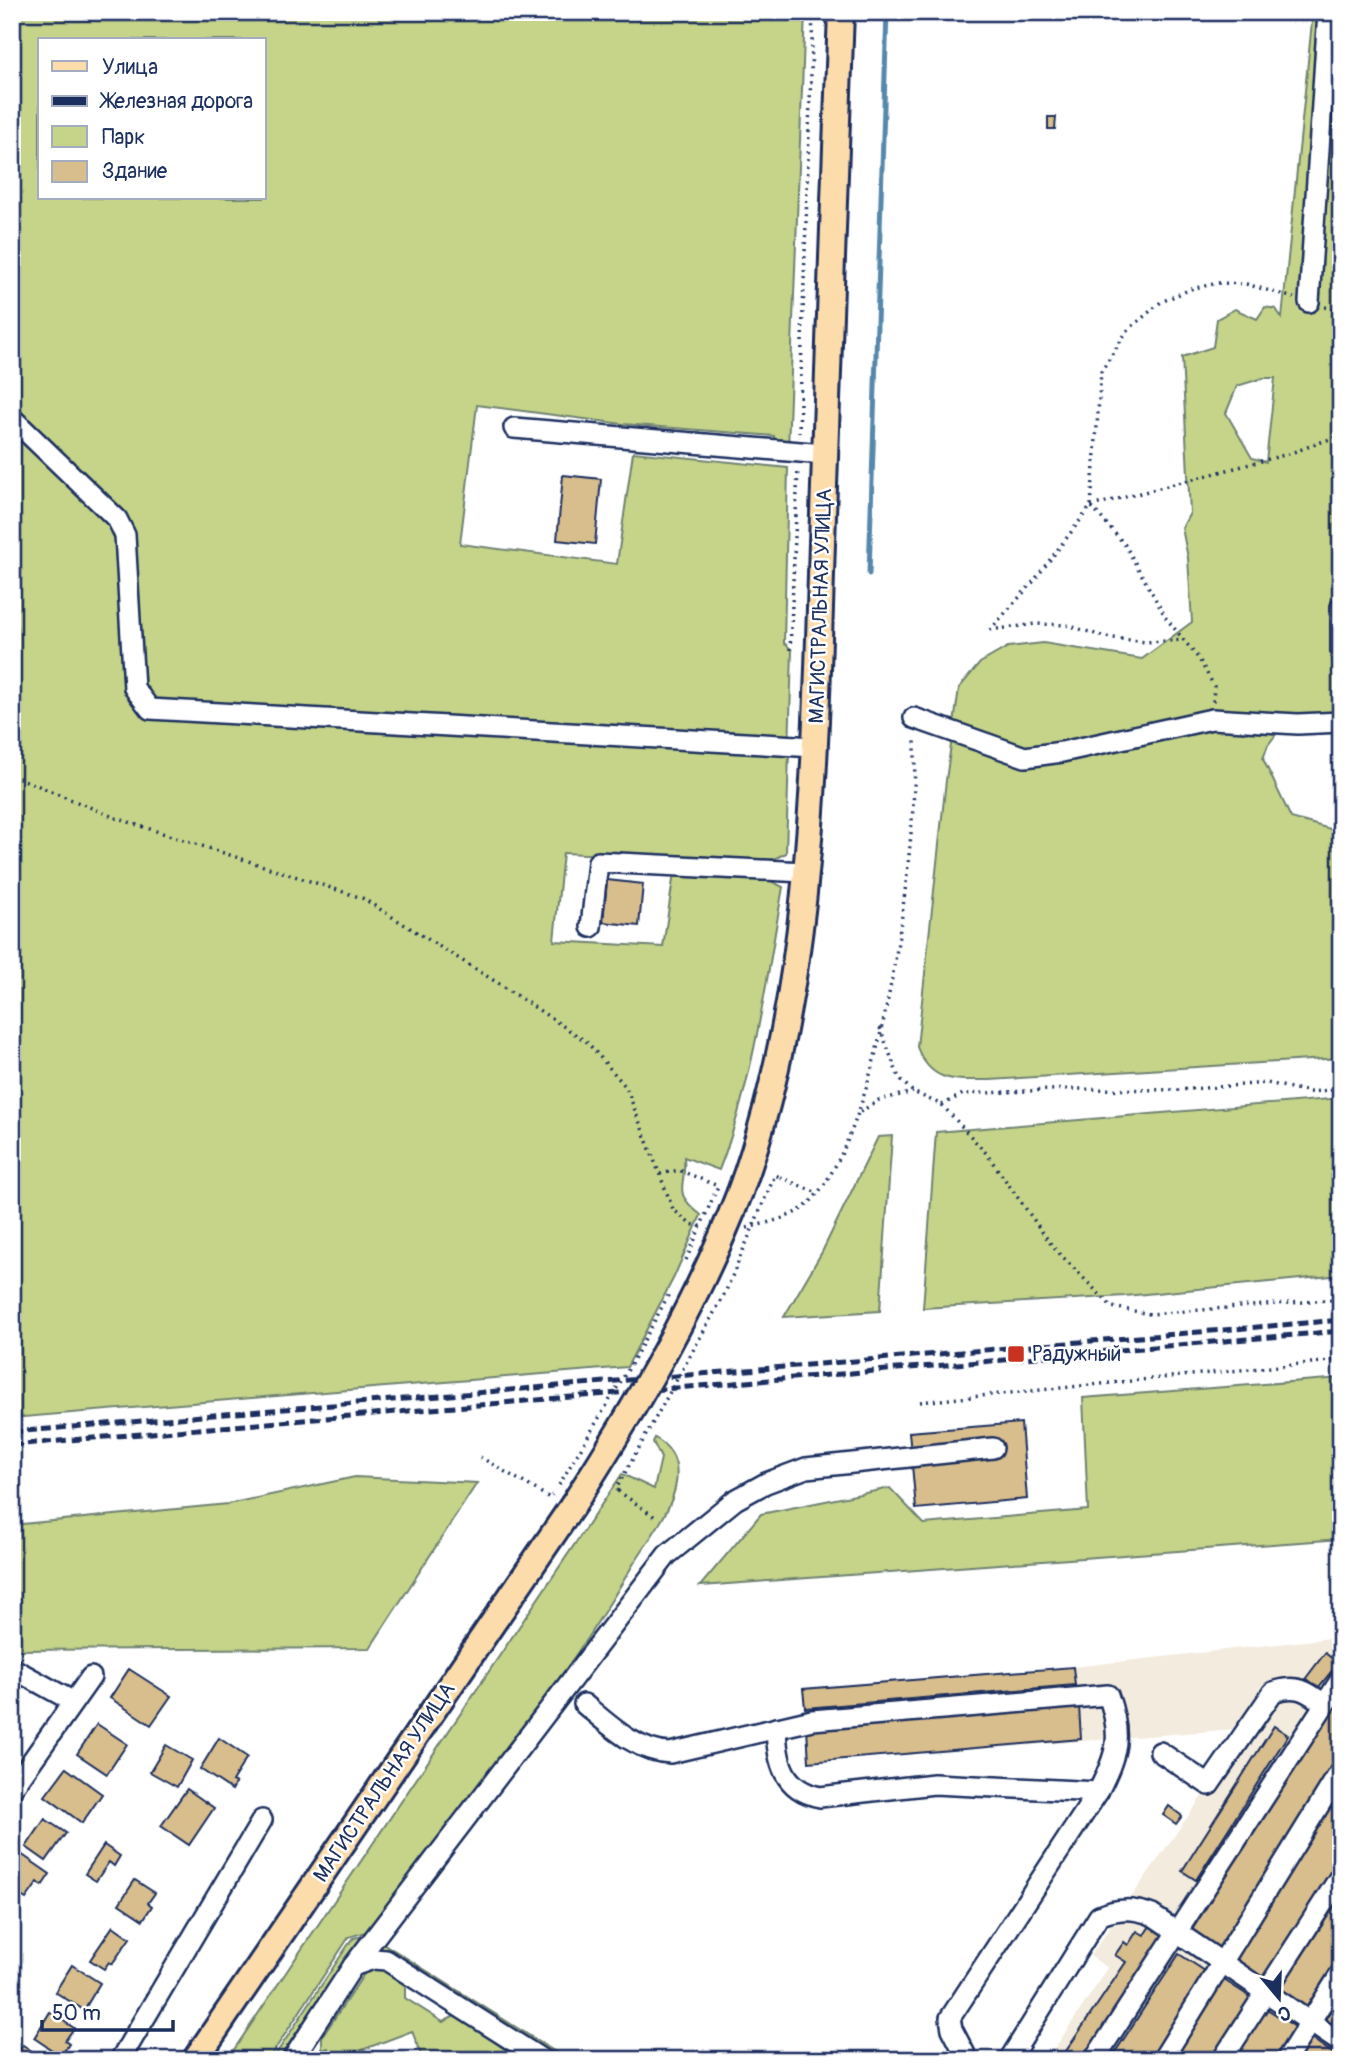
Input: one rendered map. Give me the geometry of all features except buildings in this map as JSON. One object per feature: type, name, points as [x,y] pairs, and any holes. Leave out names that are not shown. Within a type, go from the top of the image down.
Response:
[{"type":"main road","name":"МАГИСТРАЛЬНАЯ УЛИЦА","points":[[195,2060],[559,1499],[650,1380],[721,1241],[768,1107],[784,1028],[805,872],[816,747],[841,12]]},
{"type":"street","points":[[1309,302],[1332,17]]},
{"type":"street","points":[[12,418],[117,519],[125,536],[134,688],[150,709],[816,747]]},
{"type":"street","points":[[514,428],[824,454]]},
{"type":"street","points":[[1341,607],[1341,652]]},
{"type":"street","points":[[914,718],[1025,757],[1062,752],[1212,719],[1298,724],[1341,722]]},
{"type":"street","points":[[591,927],[598,862],[805,872]]},
{"type":"street","points":[[292,2060],[313,2051],[358,1964],[667,1555],[694,1530],[758,1487],[806,1468],[993,1448]]},
{"type":"street","points":[[12,1668],[72,1700]]},
{"type":"street","points":[[12,1789],[72,1700],[92,1677]]},
{"type":"street","points":[[1094,2060],[1341,1679]]},
{"type":"street","points":[[1160,1752],[1209,1786],[1273,1692],[1294,1687],[1306,1690],[1324,1704]]},
{"type":"street","points":[[584,1704],[615,1730],[652,1753],[670,1754],[812,1720],[1108,1695],[1114,1711],[1117,1753],[1098,1791],[950,2018],[952,2029],[968,2060]]},
{"type":"street","points":[[776,1728],[782,1770],[802,1794],[811,1796],[934,1784],[1098,1791]]},
{"type":"street","points":[[1162,2060],[1341,1770]]},
{"type":"street","points":[[120,2060],[262,1820]]},
{"type":"street","points":[[1222,2060],[1341,1875]]},
{"type":"street","points":[[1009,2060],[1099,1916],[1115,1909],[1137,1909],[1177,1930],[1341,2043]]},
{"type":"street","points":[[358,1964],[386,1960],[542,2060]]},
{"type":"street","points":[[1286,2060],[1341,1973]]},
{"type":"path","points":[[790,650],[813,12]]},
{"type":"path","points":[[1184,640],[1146,642],[1105,637],[1067,625],[1037,624],[990,629],[1033,582],[1091,506],[1101,372],[1112,351],[1142,316],[1161,302],[1191,289],[1218,283],[1246,284],[1341,311]]},
{"type":"path","points":[[1091,506],[1288,454],[1341,435]]},
{"type":"path","points":[[1091,506],[1125,545],[1166,618],[1214,686],[1212,719]]},
{"type":"path","points":[[742,1229],[775,1220],[809,1204],[839,1163],[860,1112],[880,1028],[911,842],[914,718]]},
{"type":"path","points":[[12,775],[116,818],[362,898],[407,925],[587,1042],[626,1087],[673,1209],[690,1224],[717,1229]]},
{"type":"path","points":[[880,1028],[898,1077],[913,1092],[942,1105],[986,1153],[1053,1247],[1112,1307],[1150,1314],[1341,1299]]},
{"type":"path","points":[[942,1105],[963,1094],[1071,1089],[1179,1090],[1267,1083],[1310,1092],[1341,1089]]},
{"type":"path","points":[[860,1112],[879,1100],[913,1092]]},
{"type":"path","points":[[660,1174],[679,1170],[718,1186],[685,1263]]},
{"type":"path","points":[[780,1177],[817,1193]]},
{"type":"path","points":[[480,1457],[559,1499],[674,1285]]},
{"type":"path","points":[[920,1402],[1341,1360]]},
{"type":"path","points":[[618,1491],[658,1519]]},
{"type":"path","points":[[313,2051],[328,2060]]},
{"type":"shaded area","points":[[1341,1637],[1341,2060],[1047,2060],[1108,1968],[1090,1956],[1250,1728],[809,1762],[803,1689],[1073,1667]]},
{"type":"green space","points":[[12,12],[805,12],[788,449],[774,448],[774,436],[623,424],[477,405],[460,544],[617,564],[633,452],[788,468],[784,643],[792,650],[786,853],[768,862],[563,853],[554,941],[663,947],[674,873],[767,879],[783,887],[758,1030],[731,1136],[719,1170],[684,1157],[683,1194],[691,1207],[701,1215],[674,1277],[627,1367],[12,1418]]},
{"type":"green space","points":[[1313,12],[1341,12],[1341,728],[1284,724],[1268,745],[1263,759],[1291,818],[1341,832],[1341,1058],[990,1080],[956,1079],[937,1074],[923,1059],[917,1047],[946,780],[959,688],[980,663],[1008,647],[1043,643],[1142,659],[1192,622],[1188,558],[1182,528],[1190,513],[1182,357],[1213,347],[1217,319],[1235,309],[1257,319],[1265,307],[1276,309],[1282,318]],"holes":[[[1263,378],[1275,378],[1266,462],[1252,458],[1226,413],[1237,386]]]},
{"type":"green space","points":[[1341,1098],[1341,1275],[1125,1296],[923,1308],[936,1132]]},
{"type":"green space","points":[[892,1136],[880,1311],[784,1317],[822,1252],[878,1137]]},
{"type":"green space","points":[[1341,1378],[1341,1539],[700,1586],[761,1514],[890,1488],[924,1524],[1088,1510],[1083,1398]]},
{"type":"green space","points":[[655,1438],[670,1451],[677,1469],[670,1504],[605,1611],[541,1705],[369,1931],[349,1937],[268,2060],[227,2060],[622,1474],[654,1489],[661,1458],[653,1442]]},
{"type":"green space","points":[[355,1477],[477,1483],[370,1648],[12,1650],[12,1525],[228,1504]]},
{"type":"green space","points":[[363,1936],[376,1939],[568,2060],[558,2060],[371,1943],[358,1944],[351,1952],[278,2060],[272,2060],[348,1945],[354,1938]]},
{"type":"green space","points":[[371,1968],[386,1970],[405,1982],[405,1998],[443,2022],[457,2015],[520,2060],[423,2060],[412,2031],[351,2054],[353,2060],[333,2060],[328,2048],[322,2050],[322,2037],[364,1974]]},
{"type":"waterway","points":[[869,574],[887,12]]},
{"type":"railway","points":[[12,1432],[1341,1320]]},
{"type":"railway","points":[[12,1445],[1341,1331]]},
{"type":"place","name":"Радужный","points":[[1016,1354]]}]
